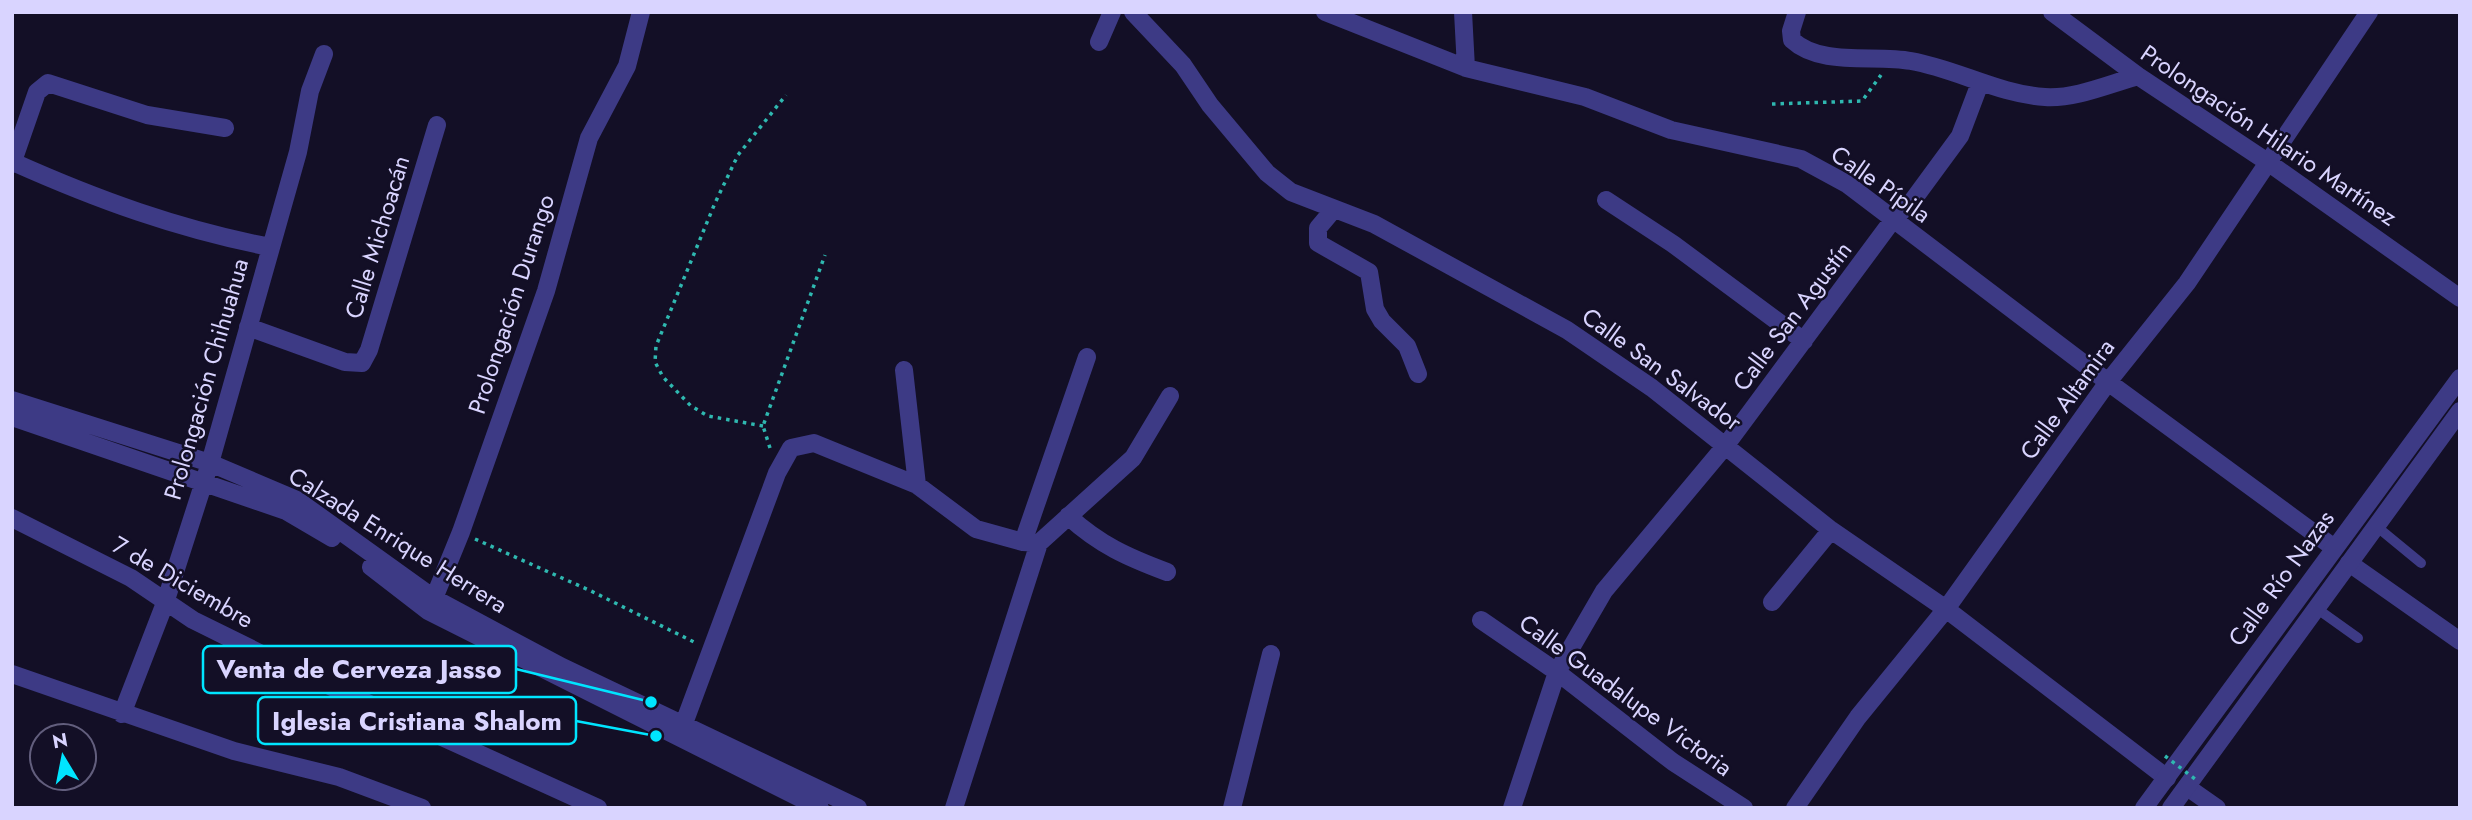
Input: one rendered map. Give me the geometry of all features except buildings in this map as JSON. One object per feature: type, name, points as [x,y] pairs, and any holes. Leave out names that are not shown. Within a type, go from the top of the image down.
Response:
[{"type":"street","name":"Prolongación Durango","points":[[431,605],[461,532],[546,291],[589,138],[627,66],[641,12]]},
{"type":"street","points":[[1099,42],[1112,12]]},
{"type":"street","name":"Calle San Salvador","points":[[1133,12],[1183,65],[1210,105],[1267,173],[1291,192],[1374,224],[1567,330],[1653,388],[1831,530],[1946,609],[2167,778]]},
{"type":"street","name":"Calle Pípila","points":[[1325,12],[1466,68],[1586,97],[1671,130],[1801,159],[1847,184],[1892,221],[2333,547]]},
{"type":"street","points":[[1463,12],[1466,68]]},
{"type":"street","points":[[1797,12],[1791,31],[1792,40],[1812,53],[1892,59],[1935,67],[2018,94],[2047,98],[2070,96],[2138,76]]},
{"type":"street","name":"Prolongación Hilario Martínez","points":[[2052,12],[2138,76],[2269,163],[2460,298]]},
{"type":"street","name":"Calle Altamira","points":[[1795,808],[1858,717],[1946,609],[2108,382],[2187,283],[2368,12]]},
{"type":"street","name":"Prolongación Chihuahua","points":[[122,714],[164,603],[206,472],[304,130],[310,91],[324,54]]},
{"type":"street","name":"Calle San Agustín","points":[[1512,808],[1557,672],[1604,591],[1726,445],[1892,221],[1913,200],[1960,136],[1980,83]]},
{"type":"street","points":[[225,128],[147,115],[55,85],[41,86],[12,163],[102,202],[150,218],[270,247]]},
{"type":"street","name":"Calle Michoacán","points":[[248,327],[345,362],[362,363],[366,358],[437,125]]},
{"type":"street","points":[[1606,200],[1673,244],[1804,341]]},
{"type":"street","points":[[1334,209],[1318,228],[1318,243],[1369,272],[1375,309],[1382,321],[1400,336],[1418,374]]},
{"type":"street","points":[[954,808],[1087,357]]},
{"type":"street","points":[[904,370],[917,485]]},
{"type":"street","name":"Calle Río Nazas","points":[[2144,808],[2333,547],[2460,378]]},
{"type":"street","points":[[681,732],[777,473],[791,448],[803,443],[814,443],[917,485],[976,529],[1031,542],[1068,516],[1133,458],[1170,396]]},
{"type":"street","name":"Calzada Enrique Herrera","points":[[12,400],[206,472]]},
{"type":"street","name":"Calle Río Nazas","points":[[2171,808],[2460,411]]},
{"type":"street","name":"Calzada Enrique Herrera","points":[[12,416],[297,500],[431,605],[562,667],[820,808]]},
{"type":"street","points":[[1068,516],[1090,536],[1118,554],[1167,572]]},
{"type":"street","name":"7 de Diciembre","points":[[12,518],[131,578],[164,603],[286,666],[598,808]]},
{"type":"street","points":[[1772,602],[1831,530]]},
{"type":"street","points":[[2349,563],[2460,641]]},
{"type":"street","name":"Calle Guadalupe Victoria","points":[[1480,620],[1557,672],[1673,762],[1744,808]]},
{"type":"street","points":[[1232,808],[1271,654]]},
{"type":"street","points":[[12,674],[234,751],[339,777],[422,808]]},
{"type":"street","name":"Calzada Enrique Herrera","points":[[681,732],[858,808]]},
{"type":"street","points":[[2191,783],[2217,808]]},
{"type":"lane","points":[[2376,526],[2421,563]]},
{"type":"lane","points":[[2316,608],[2358,638]]},
{"type":"path","points":[[1772,104],[1863,102],[1892,59]]},
{"type":"path","points":[[786,95],[738,155],[715,203],[656,346],[655,362],[672,389],[691,406],[709,416],[763,426],[825,256]]},
{"type":"path","points":[[461,532],[713,651]]},
{"type":"path","points":[[2165,756],[2191,783]]},
{"type":"place","name":"Venta de Cerveza Jasso","points":[[651,702]]},
{"type":"place","name":"Iglesia Cristiana Shalom","points":[[656,736]]}]
